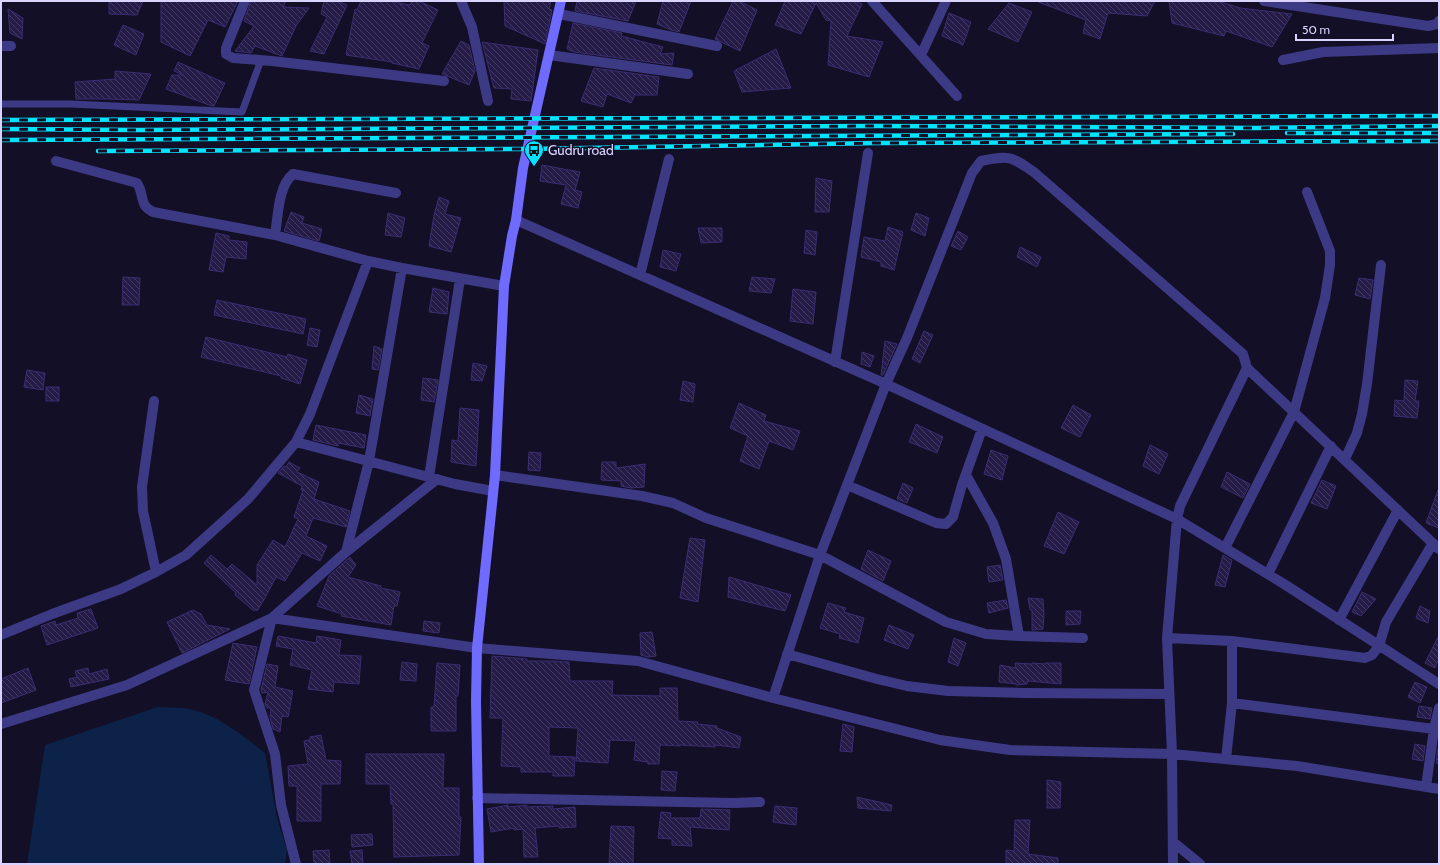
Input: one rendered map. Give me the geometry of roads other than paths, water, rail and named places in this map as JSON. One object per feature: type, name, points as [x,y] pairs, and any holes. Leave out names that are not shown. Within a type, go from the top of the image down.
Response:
[{"type":"street","points":[[245,1],[226,48],[226,54],[233,58],[444,81]]},
{"type":"street","points":[[461,1],[472,27],[488,101]]},
{"type":"street","points":[[479,864],[476,701],[477,648],[495,475],[504,286],[516,220],[523,168],[561,1]]},
{"type":"street","points":[[872,1],[957,96]]},
{"type":"street","points":[[921,55],[946,1]]},
{"type":"street","points":[[1264,1],[1317,5],[1428,26],[1437,24],[1439,21]]},
{"type":"street","points":[[559,14],[717,46]]},
{"type":"street","points":[[1283,60],[1323,52],[1439,48]]},
{"type":"street","points":[[549,55],[688,74]]},
{"type":"street","points":[[834,362],[868,153]]},
{"type":"street","points":[[773,698],[820,555],[886,384],[907,338],[972,173],[981,161],[1001,157],[1015,159],[1040,178],[1243,354],[1247,368],[1436,546],[1386,622],[1379,646],[1372,656],[1365,658],[1232,642],[1167,638]]},
{"type":"street","points":[[640,275],[670,159]]},
{"type":"street","points":[[56,161],[137,183],[146,208],[153,212],[275,236],[368,261],[504,286]]},
{"type":"street","points":[[275,236],[283,187],[288,178],[293,174],[396,193]]},
{"type":"street","points":[[1225,548],[1294,412],[1325,298],[1330,265],[1330,252],[1307,192]]},
{"type":"street","points":[[516,220],[886,384],[1177,519],[1268,574],[1439,684]]},
{"type":"street","points":[[1,635],[52,614],[121,589],[156,572],[186,555],[248,499],[296,442],[310,414],[368,261]]},
{"type":"street","points":[[1345,459],[1357,433],[1362,414],[1381,265]]},
{"type":"street","points":[[346,552],[369,461],[402,268]]},
{"type":"street","points":[[1,724],[127,685],[272,618],[346,552],[433,478],[460,279]]},
{"type":"street","points":[[1173,864],[1172,754],[1167,638],[1177,519],[1180,506],[1247,368]]},
{"type":"street","points":[[154,401],[142,487],[143,510],[156,572]]},
{"type":"street","points":[[847,485],[936,524],[946,524],[953,516],[982,429]]},
{"type":"street","points":[[296,442],[455,484],[493,491]]},
{"type":"street","points":[[1268,574],[1331,446]]},
{"type":"street","points":[[966,474],[993,523],[1006,560],[1019,636]]},
{"type":"street","points":[[495,475],[642,496],[673,503],[706,518],[820,555],[946,622],[986,634],[1083,638]]},
{"type":"street","points":[[1339,620],[1398,510]]},
{"type":"street","points":[[272,618],[477,648],[638,662],[940,740],[1010,750],[1172,754],[1226,759],[1297,766],[1439,789]]},
{"type":"street","points":[[272,618],[254,690],[275,754],[281,805],[296,864]]},
{"type":"street","points":[[1226,759],[1232,703],[1232,642]]},
{"type":"street","points":[[787,654],[878,680],[907,686],[941,690],[1024,693],[1169,694]]},
{"type":"street","points":[[1232,703],[1434,729]]},
{"type":"street","points":[[1426,787],[1434,729],[1439,708]]},
{"type":"street","points":[[477,798],[733,803],[760,802]]},
{"type":"street","points":[[1172,842],[1200,864]]},
{"type":"lane","points":[[1,104],[70,104],[242,112],[261,60]]},
{"type":"water","points":[[158,707],[190,709],[210,716],[229,726],[265,753],[277,818],[287,850],[285,864],[27,864],[45,745]]},
{"type":"railway","points":[[1,120],[1439,116]]},
{"type":"railway","points":[[1,129],[140,130],[877,126],[1256,128],[1439,126]]},
{"type":"railway","points":[[1287,133],[1439,133]]},
{"type":"railway","points":[[1,140],[1233,134]]},
{"type":"railway","points":[[98,151],[527,149],[876,143],[1439,141]]},
{"type":"place","name":"Gudru road","points":[[534,167]]}]
